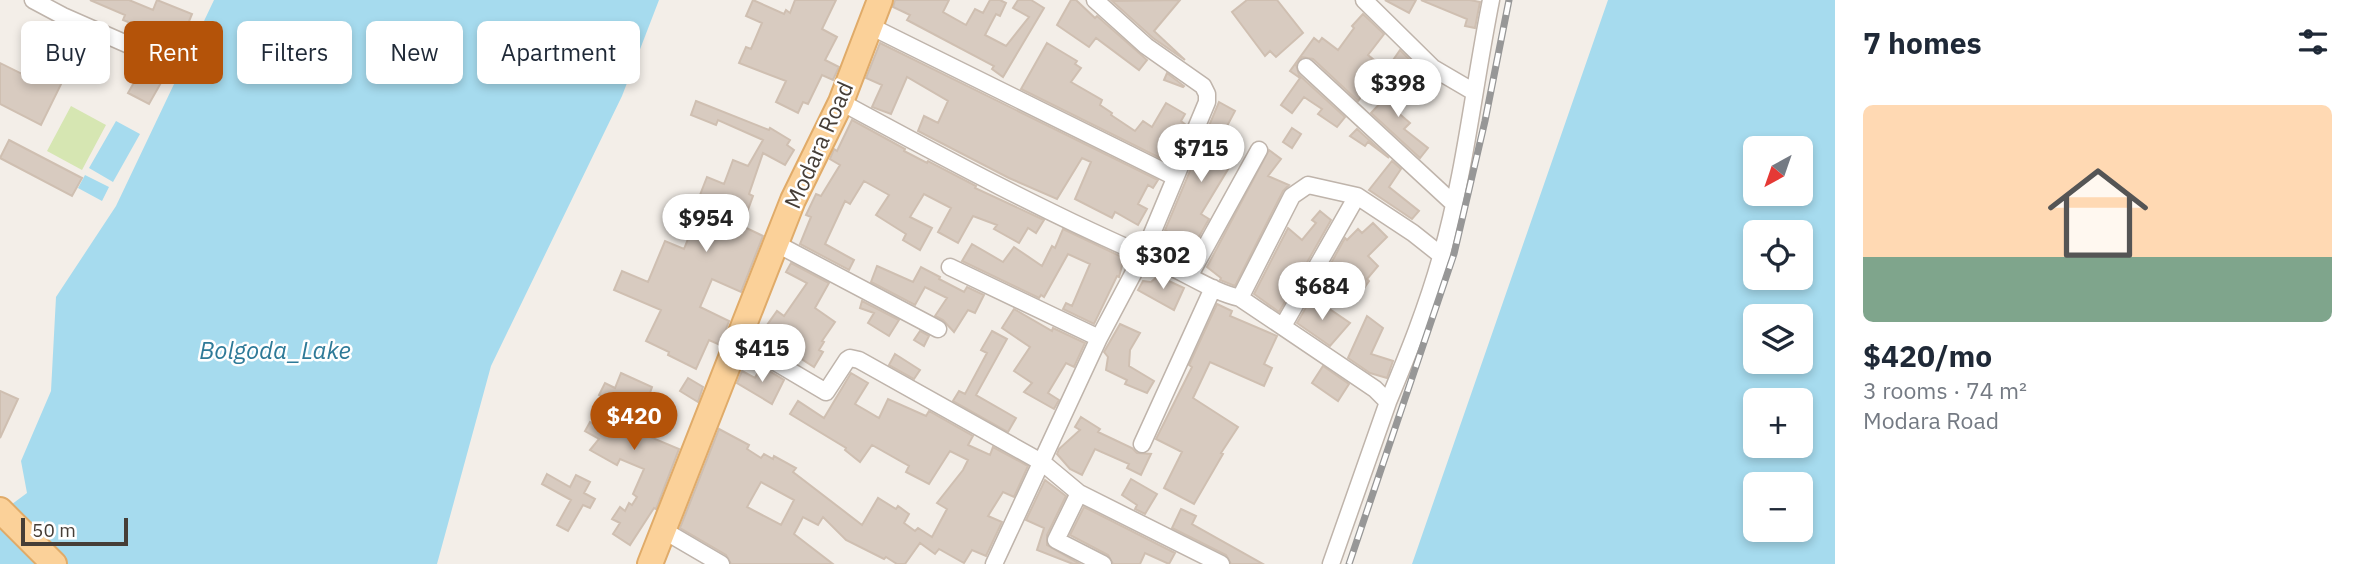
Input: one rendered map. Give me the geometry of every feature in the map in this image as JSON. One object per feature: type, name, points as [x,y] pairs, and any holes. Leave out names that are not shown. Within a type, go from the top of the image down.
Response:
[{"type":"main road","name":"Modara Road","points":[[650,564],[793,200],[841,102],[880,0]]},
{"type":"main road","points":[[0,510],[54,564]]},
{"type":"street","points":[[33,0],[124,43]]},
{"type":"street","points":[[998,563],[1099,338],[1143,255],[1207,102],[1206,90],[1146,46],[1095,0]]},
{"type":"street","points":[[1364,0],[1433,68],[1474,92]]},
{"type":"street","points":[[1331,564],[1388,402],[1422,320],[1441,256],[1454,204],[1491,0]]},
{"type":"street","points":[[870,26],[1175,177]]},
{"type":"street","points":[[1306,66],[1454,204]]},
{"type":"street","points":[[841,102],[1025,199],[1190,275],[1226,295],[1240,298],[1375,389],[1388,402]]},
{"type":"street","points":[[1190,275],[1259,149]]},
{"type":"street","points":[[1240,298],[1292,197],[1308,185],[1357,196],[1413,233],[1441,256]]},
{"type":"street","points":[[1283,326],[1357,196]]},
{"type":"street","points":[[777,244],[938,329]]},
{"type":"street","points":[[950,267],[1099,338]]},
{"type":"street","points":[[1142,444],[1213,288]]},
{"type":"street","points":[[738,340],[826,392],[847,360],[854,358],[1043,463],[1079,493],[1221,564]]},
{"type":"street","points":[[1079,493],[1056,540],[1103,564]]},
{"type":"street","points":[[663,530],[721,564]]},
{"type":"green space","points":[[71,106],[106,125],[82,170],[47,151]]},
{"type":"water","name":"Bolgoda_Lake","points":[[214,0],[659,0],[640,49],[640,21],[477,21],[477,84],[627,84],[491,366],[437,564],[0,564],[0,513],[27,493],[21,461],[51,391],[56,297],[116,206],[174,84],[223,84],[223,21],[204,21]]},
{"type":"water","points":[[1608,0],[1835,0],[1835,564],[1412,564]]},
{"type":"water","points":[[116,121],[140,134],[113,182],[89,168]]},
{"type":"water","points":[[85,175],[109,187],[102,201],[78,188]]},
{"type":"building","points":[[90,0],[129,0],[153,10],[157,0],[192,14],[189,21],[125,21],[123,20],[125,15]]},
{"type":"building","points":[[753,0],[784,14],[786,10],[790,13],[795,0],[836,0],[822,29],[837,37],[825,60],[839,67],[833,80],[822,75],[808,104],[803,102],[798,113],[776,102],[786,81],[739,63],[746,47],[751,49],[762,23],[746,16]]},
{"type":"building","points":[[895,0],[949,0],[943,12],[966,25],[975,9],[983,13],[990,0],[1000,0],[1006,3],[1000,16],[996,14],[985,35],[1006,46],[1029,17],[1013,8],[1018,0],[1031,0],[1044,8],[1003,77],[992,69],[994,66],[907,20],[910,15],[893,7]]},
{"type":"building","points":[[1071,0],[1076,0],[1095,18],[1097,16],[1147,60],[1139,70],[1096,38],[1089,47],[1057,25]]},
{"type":"building","points":[[1180,0],[1154,31],[1185,60],[1153,38],[1112,1]]},
{"type":"building","points":[[1247,0],[1277,0],[1303,33],[1276,57],[1270,51],[1265,56],[1232,12]]},
{"type":"building","points":[[1385,0],[1416,0],[1409,13]]},
{"type":"building","points":[[1421,0],[1480,2],[1475,28],[1465,26],[1467,19]]},
{"type":"building","points":[[1363,14],[1384,34],[1368,55],[1384,68],[1358,101],[1313,59],[1302,57],[1296,64],[1299,75],[1345,117],[1337,127],[1318,114],[1322,109],[1304,97],[1292,113],[1281,105],[1300,78],[1290,71],[1314,38],[1319,42],[1322,38],[1338,50],[1354,28],[1352,26]]},
{"type":"building","points":[[880,43],[1158,180],[1153,188],[1148,185],[1138,204],[1147,209],[1138,225],[1115,212],[1112,218],[1075,199],[1091,162],[1082,158],[1057,199],[1009,178],[918,131],[924,116],[938,123],[948,101],[907,77],[891,114],[872,107],[882,85],[866,78]]},
{"type":"building","points":[[1047,43],[1077,61],[1075,64],[1081,68],[1071,82],[1102,100],[1100,105],[1112,113],[1111,115],[1135,131],[1143,121],[1152,127],[1166,103],[1185,114],[1181,121],[1186,125],[1181,136],[1177,133],[1160,158],[1021,89]]},
{"type":"building","points":[[1400,50],[1410,60],[1401,71],[1391,63]]},
{"type":"building","points":[[0,63],[21,74],[21,84],[61,84],[41,125],[0,104]]},
{"type":"building","points":[[1167,73],[1184,86],[1164,80]]},
{"type":"building","points":[[1400,82],[1411,92],[1395,110],[1410,123],[1404,129],[1428,148],[1420,158],[1371,113]]},
{"type":"building","points":[[133,84],[160,84],[149,104],[128,93]]},
{"type":"building","points":[[696,101],[769,130],[770,128],[790,140],[787,145],[794,150],[785,165],[763,153],[749,194],[753,196],[742,226],[763,236],[741,292],[712,279],[700,307],[729,321],[720,345],[709,340],[696,369],[646,341],[661,310],[614,290],[622,271],[648,282],[665,241],[684,249],[690,234],[704,241],[720,203],[700,195],[707,177],[724,184],[733,160],[748,166],[763,140],[718,120],[716,125],[691,115]]},
{"type":"building","points":[[1219,102],[1235,111],[1217,145],[1236,156],[1201,214],[1209,219],[1187,258],[1170,245],[1176,237],[1165,230]]},
{"type":"building","points":[[852,120],[905,149],[904,151],[976,186],[975,188],[1044,220],[1036,233],[1028,228],[1019,243],[994,229],[997,225],[973,216],[958,243],[938,232],[951,208],[924,194],[910,217],[932,228],[920,250],[903,240],[906,234],[876,215],[889,195],[864,181],[850,204],[845,201],[825,244],[854,260],[849,270],[800,244],[811,217],[806,215],[816,194],[821,196],[840,165],[830,159],[834,149],[837,151]]},
{"type":"building","points":[[1292,128],[1301,134],[1292,148],[1283,142]]},
{"type":"building","points":[[1357,129],[1389,158],[1368,142],[1365,146],[1350,136]]},
{"type":"building","points":[[9,140],[82,178],[72,196],[0,158]]},
{"type":"building","points":[[1269,150],[1281,159],[1268,176],[1289,185],[1283,191],[1235,286],[1220,280],[1221,278],[1207,267]]},
{"type":"building","points":[[1392,161],[1401,169],[1389,187],[1419,211],[1412,219],[1369,190]]},
{"type":"building","points":[[1320,211],[1331,220],[1279,312],[1254,294],[1288,228],[1302,240],[1316,223],[1312,220]]},
{"type":"building","points":[[1373,223],[1387,237],[1368,256],[1378,266],[1367,279],[1369,281],[1362,291],[1330,265],[1345,238],[1347,240],[1358,229],[1362,233]]},
{"type":"building","points":[[1063,229],[1124,258],[1119,277],[1117,276],[1094,324],[1063,309],[1066,303],[1072,306],[1090,264],[1068,254],[1044,297],[1041,295],[1039,298],[962,261],[972,244],[1003,262],[1014,247],[1042,266],[1052,246],[1055,248]]},
{"type":"building","points":[[791,263],[829,283],[815,308],[835,322],[822,341],[824,342],[819,350],[823,352],[814,367],[789,351],[787,357],[757,339],[777,311],[784,316],[807,283],[786,272]]},
{"type":"building","points":[[877,266],[913,282],[921,267],[964,292],[967,287],[984,295],[975,313],[968,310],[954,332],[935,316],[947,298],[925,287],[915,305],[871,282]]},
{"type":"building","points":[[1158,276],[1184,288],[1174,310],[1138,290],[1143,281],[1151,282]]},
{"type":"building","points":[[1312,297],[1350,323],[1330,346],[1297,323]]},
{"type":"building","points":[[862,301],[899,320],[889,336],[868,323],[874,313],[860,308]]},
{"type":"building","points":[[1217,304],[1232,311],[1230,316],[1277,336],[1264,364],[1272,368],[1264,386],[1210,362],[1193,398],[1238,427],[1194,504],[1164,488],[1182,452],[1156,439],[1192,367],[1189,365]]},
{"type":"building","points":[[1014,309],[1052,331],[1053,328],[1085,343],[1074,367],[1066,363],[1048,393],[1059,400],[1054,409],[1024,392],[1032,383],[1014,371],[1030,347],[1002,328]]},
{"type":"building","points":[[1367,316],[1383,328],[1371,354],[1393,361],[1387,378],[1370,373],[1348,358]]},
{"type":"building","points":[[1120,324],[1140,333],[1130,350],[1129,366],[1154,381],[1147,393],[1125,384],[1127,380],[1106,370],[1108,357],[1104,352]]},
{"type":"building","points":[[920,331],[929,336],[924,346],[914,340]]},
{"type":"building","points":[[992,331],[1007,339],[976,395],[1016,418],[1008,432],[953,401],[959,391],[965,394],[987,353],[981,350]]},
{"type":"building","points":[[895,354],[920,370],[914,379],[889,365]]},
{"type":"building","points":[[761,366],[784,380],[772,404],[737,383],[742,371],[755,378]]},
{"type":"building","points":[[1323,366],[1349,384],[1338,401],[1312,383]]},
{"type":"building","points":[[621,373],[652,387],[641,418],[648,420],[643,434],[679,449],[656,509],[654,508],[630,545],[613,534],[620,523],[612,519],[620,507],[625,511],[629,503],[632,505],[637,497],[633,494],[644,469],[620,459],[617,465],[590,450],[599,439],[585,431],[590,422],[607,431],[615,402],[599,395],[605,383],[615,388]]},
{"type":"building","points":[[851,373],[868,383],[855,404],[879,418],[888,399],[926,416],[929,411],[973,436],[968,445],[990,455],[993,447],[1028,466],[1014,497],[1003,492],[988,516],[1002,522],[986,556],[972,550],[964,563],[939,549],[935,554],[920,543],[905,564],[897,564],[846,540],[823,517],[818,525],[803,517],[794,534],[833,564],[731,564],[726,555],[680,528],[719,429],[749,445],[747,449],[761,458],[764,454],[773,459],[774,456],[796,468],[793,472],[862,525],[878,498],[896,509],[898,506],[909,514],[904,523],[915,531],[918,528],[932,537],[947,509],[937,503],[968,460],[950,451],[929,484],[906,472],[909,466],[872,445],[860,462],[845,450],[846,448],[790,414],[798,401],[824,418]],"holes":[[[761,482],[794,500],[781,525],[747,507]]]},
{"type":"building","points":[[688,378],[703,387],[698,402],[680,391]]},
{"type":"building","points":[[0,391],[18,399],[0,438]]},
{"type":"building","points":[[1081,417],[1100,429],[1098,432],[1137,453],[1151,454],[1141,475],[1127,468],[1129,464],[1095,449],[1082,475],[1070,469],[1057,454],[1080,430],[1075,427]]},
{"type":"building","points":[[547,474],[570,487],[576,475],[590,482],[584,493],[595,499],[590,508],[583,505],[568,531],[557,525],[571,500],[542,484]]},
{"type":"building","points":[[1131,479],[1157,494],[1145,514],[1135,509],[1137,505],[1122,495]]},
{"type":"building","points":[[1045,480],[1066,496],[1047,535],[1047,545],[1080,564],[1073,564],[1037,550],[1044,528],[1026,520]]},
{"type":"building","points":[[1084,507],[1175,553],[1169,564],[1145,553],[1140,564],[1113,564],[1108,555],[1070,535]]},
{"type":"building","points":[[1181,509],[1196,516],[1192,524],[1263,564],[1231,564],[1226,555],[1172,528]]},
{"type":"railway","points":[[1349,564],[1454,254],[1485,121],[1509,0]]}]
